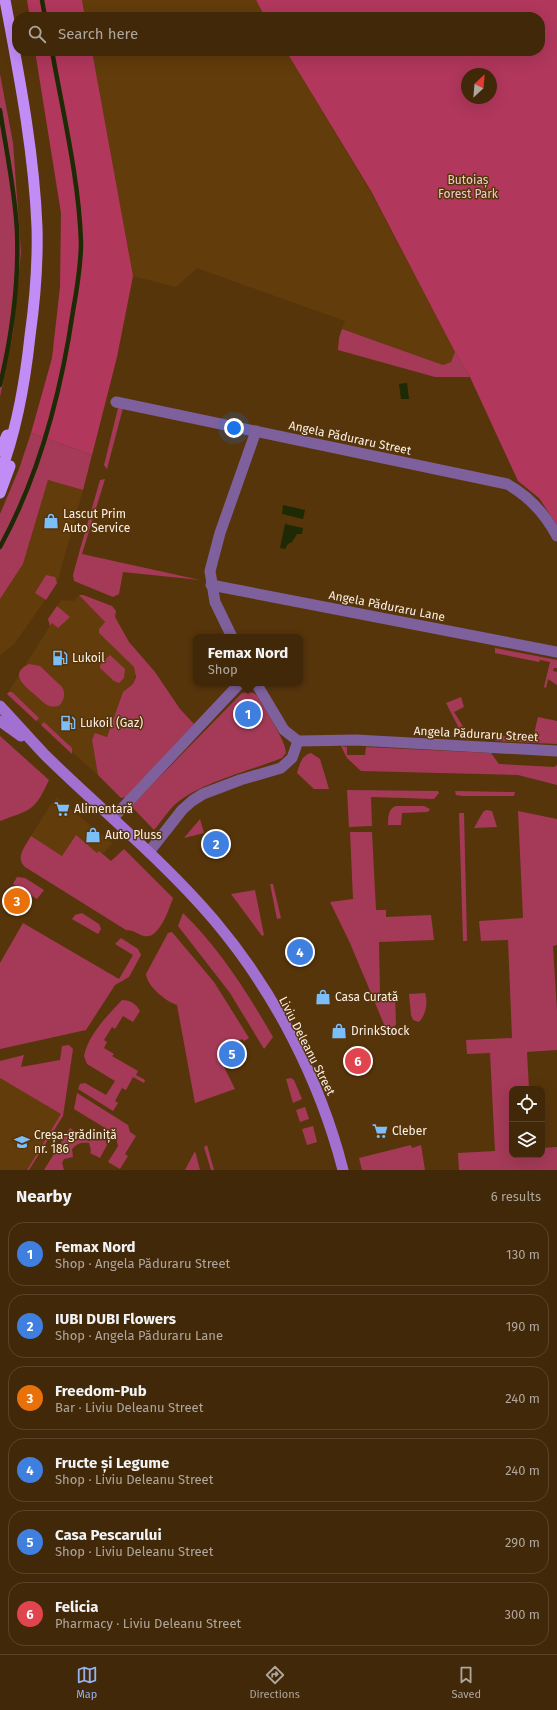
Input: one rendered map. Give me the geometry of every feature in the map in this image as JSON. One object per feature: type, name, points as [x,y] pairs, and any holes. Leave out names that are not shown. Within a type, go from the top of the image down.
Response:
[{"type":"highway","points":[[5,0],[12,41]]},
{"type":"highway","points":[[0,474],[8,453],[19,409],[25,374],[33,312],[37,228],[29,140],[15,56]]},
{"type":"highway","points":[[0,438],[19,409]]},
{"type":"highway","points":[[0,451],[19,409]]},
{"type":"highway","points":[[0,493],[16,452],[19,409]]},
{"type":"main road","name":"Liviu Deleanu Street","points":[[0,706],[45,755],[149,852],[214,920],[249,967],[289,1032],[322,1104],[343,1170]]},
{"type":"main road","name":"Liviu Deleanu Street","points":[[0,721],[45,755]]},
{"type":"street","name":"Angela Păduraru Street","points":[[116,402],[507,484],[520,491],[539,508],[550,522],[557,536]]},
{"type":"street","points":[[231,634],[215,602],[211,585],[210,571],[212,558],[256,431]]},
{"type":"street","name":"Angela Păduraru Lane","points":[[211,585],[557,652]]},
{"type":"street","points":[[113,818],[237,686]]},
{"type":"street","points":[[149,852],[182,810],[192,801],[203,794],[240,780],[281,768],[292,758],[298,741],[284,730],[258,686]]},
{"type":"street","name":"Angela Păduraru Street","points":[[298,741],[356,740],[557,751]]},
{"type":"shaded area","points":[[82,0],[256,0],[262,12],[84,12]]},
{"type":"shaded area","points":[[93,56],[289,56],[370,191],[455,352],[451,362],[443,365],[342,329],[345,321],[197,268],[176,287],[133,276]]},
{"type":"shaded area","points":[[0,74],[13,143],[21,252],[13,333],[0,397]]},
{"type":"shaded area","points":[[342,329],[443,365],[451,362],[455,352],[470,377],[435,377],[338,350],[339,338]]},
{"type":"shaded area","points":[[407,383],[409,399],[401,399],[399,384]]},
{"type":"shaded area","points":[[118,408],[123,408],[107,469],[104,465]]},
{"type":"shaded area","points":[[31,433],[92,455],[83,490],[48,480],[23,564],[0,599],[0,514],[19,469]]},
{"type":"shaded area","points":[[105,479],[82,554],[200,580],[123,572],[119,594],[113,597],[74,581],[73,575],[100,480]]},
{"type":"shaded area","points":[[48,480],[83,490],[57,583],[14,644],[0,655],[0,599],[23,564]]},
{"type":"shaded area","points":[[283,505],[305,510],[303,519],[282,514]]},
{"type":"shaded area","points":[[285,524],[303,528],[302,534],[297,534],[285,549],[280,548]]},
{"type":"shaded area","points":[[46,575],[55,577],[57,583],[46,600],[35,593]]},
{"type":"shaded area","points":[[79,595],[105,622],[99,629],[134,667],[136,672],[133,684],[123,693],[107,737],[95,733],[92,740],[98,775],[7,694],[50,626],[48,619],[61,600],[74,601]]},
{"type":"shaded area","points":[[79,595],[83,595],[112,606],[116,611],[115,617],[129,642],[155,672],[180,709],[194,724],[126,797],[121,798],[98,775],[92,740],[95,733],[107,737],[123,692],[133,684],[136,677],[134,667],[99,633],[99,629],[105,622]]},
{"type":"shaded area","points":[[57,606],[70,617],[58,628],[52,623],[50,626],[48,619]]},
{"type":"shaded area","points":[[495,648],[557,660],[557,668],[554,668],[553,671],[557,672],[557,685],[548,679],[546,688],[544,687],[550,662],[540,660],[539,662],[495,653]]},
{"type":"shaded area","points":[[110,655],[125,669],[124,678],[119,683],[114,681],[100,668],[100,665]]},
{"type":"shaded area","points":[[29,664],[40,666],[62,687],[64,696],[60,705],[47,705],[23,684],[19,676],[20,672]]},
{"type":"shaded area","points":[[12,692],[39,718],[36,721],[7,694]]},
{"type":"shaded area","points":[[242,693],[254,693],[258,697],[283,741],[286,753],[282,758],[214,782],[188,795],[175,805],[154,830],[131,806]]},
{"type":"shaded area","points":[[461,697],[464,707],[454,712],[469,736],[468,740],[462,734],[446,703]]},
{"type":"shaded area","points":[[538,717],[557,721],[557,744],[496,741],[495,737],[498,736],[533,738]]},
{"type":"shaded area","points":[[44,722],[72,748],[72,754],[41,725]]},
{"type":"shaded area","points":[[0,736],[49,780],[40,798],[31,808],[0,821]]},
{"type":"shaded area","points":[[341,746],[347,747],[347,755],[365,755],[366,747],[491,753],[499,764],[554,767],[557,765],[557,785],[518,775],[361,771],[347,758]]},
{"type":"shaded area","points":[[311,753],[320,759],[329,789],[314,789],[297,773],[303,758]]},
{"type":"shaded area","points":[[347,790],[438,791],[439,793],[434,799],[371,797],[372,826],[349,827]]},
{"type":"shaded area","points":[[455,791],[515,792],[514,796],[462,796],[456,795]]},
{"type":"shaded area","points":[[57,798],[112,843],[103,854],[100,851],[98,853],[62,856],[31,836],[53,801]]},
{"type":"shaded area","points":[[396,806],[424,806],[430,809],[427,812],[402,813],[401,825],[388,825],[388,816],[390,811]]},
{"type":"shaded area","points":[[486,810],[492,811],[497,827],[474,828],[483,812]]},
{"type":"shaded area","points":[[518,811],[557,819],[557,945],[553,946],[557,1011],[557,1050],[527,1052],[529,1086],[509,1086],[509,1158],[545,1158],[545,1148],[557,1147],[557,1170],[459,1170],[458,1153],[495,1151],[490,1053],[467,1054],[466,1040],[512,1038],[508,940],[481,941],[479,921],[523,918]]},
{"type":"shaded area","points":[[459,813],[464,813],[467,941],[463,941]]},
{"type":"shaded area","points":[[200,819],[204,833],[184,838]]},
{"type":"shaded area","points":[[350,832],[372,832],[376,910],[386,910],[386,917],[431,915],[434,940],[379,942],[380,995],[395,994],[396,1024],[395,1026],[386,1029],[350,943],[330,902],[353,899]]},
{"type":"shaded area","points":[[76,835],[97,853],[99,851],[111,861],[124,849],[173,898],[159,929],[149,936],[144,936],[133,931],[126,930],[25,867],[22,863],[22,852],[31,836],[62,856]]},
{"type":"shaded area","points":[[17,877],[25,878],[44,890],[37,899],[13,884]]},
{"type":"shaded area","points":[[270,884],[273,884],[281,918],[277,919]]},
{"type":"shaded area","points":[[255,890],[264,935],[262,936],[231,894]]},
{"type":"shaded area","points":[[82,913],[99,924],[101,929],[98,934],[72,919],[75,915]]},
{"type":"shaded area","points":[[183,913],[221,956],[243,987],[263,1020],[273,1037],[264,1049],[230,993],[178,926]]},
{"type":"shaded area","points":[[23,923],[119,979],[133,955],[115,944],[121,938],[138,949],[141,955],[129,977],[115,985],[86,1030],[0,1049],[0,963]]},
{"type":"shaded area","points":[[172,932],[214,982],[249,1038],[244,1041],[242,1039],[217,1053],[235,1089],[195,1103],[177,1005],[167,1000],[153,988],[147,979],[146,974],[168,933]]},
{"type":"shaded area","points":[[425,993],[426,1008],[419,1022],[413,1020],[411,1015],[409,994]]},
{"type":"shaded area","points":[[122,1000],[133,1003],[140,1011],[133,1022],[123,1016],[115,1029],[112,1027],[104,1040],[107,1042],[104,1048],[114,1054],[112,1056],[138,1071],[136,1075],[145,1080],[144,1083],[133,1077],[126,1090],[122,1088],[115,1101],[118,1103],[113,1111],[78,1089],[80,1084],[85,1083],[106,1095],[115,1081],[87,1064],[84,1056],[86,1048],[94,1033]]},
{"type":"shaded area","points":[[69,1045],[73,1049],[63,1116],[29,1170],[27,1170],[61,1114],[0,1078],[0,1061],[24,1055],[21,1067],[60,1060],[62,1046]]},
{"type":"shaded area","name":"Creșa-grădiniță nr. 186","points":[[0,1078],[62,1114],[27,1170],[0,1170]]},
{"type":"shaded area","points":[[291,1078],[294,1080],[302,1099],[293,1103],[286,1079]]},
{"type":"shaded area","points":[[77,1093],[128,1125],[130,1132],[136,1136],[125,1154],[128,1156],[120,1169],[108,1162],[118,1146],[115,1134],[74,1109]]},
{"type":"shaded area","points":[[305,1107],[309,1119],[300,1122],[296,1110]]},
{"type":"shaded area","points":[[313,1126],[317,1142],[307,1145],[302,1129]]},
{"type":"shaded area","points":[[70,1128],[89,1141],[95,1131],[105,1138],[107,1145],[100,1158],[90,1153],[91,1150],[89,1143],[82,1143],[76,1145],[72,1149],[73,1157],[64,1159],[62,1163],[64,1170],[44,1170]]},
{"type":"shaded area","points":[[207,1145],[214,1170],[211,1170],[204,1147]]},
{"type":"shaded area","points":[[411,1145],[412,1148],[421,1145],[425,1170],[362,1170],[359,1158]]},
{"type":"shaded area","points":[[195,1151],[200,1170],[185,1170]]},
{"type":"green space","points":[[27,0],[82,0],[84,12],[29,12]]},
{"type":"green space","name":"Butoiaș Forest Park","points":[[256,0],[557,0],[557,525],[539,498],[518,481],[470,377],[455,352],[371,191],[289,56],[545,56],[545,12],[262,12]]},
{"type":"green space","points":[[36,56],[93,56],[133,276],[117,357],[92,455],[31,433],[52,358],[60,287],[61,213]]},
{"type":"waterway","points":[[42,0],[44,12]]},
{"type":"waterway","points":[[0,547],[27,491],[47,432],[62,372],[80,268],[80,219],[74,171],[53,56]]},
{"type":"waterway","points":[[0,110],[10,170],[17,231],[17,270],[14,309],[0,385]]},
{"type":"place","name":"Lascut Prim Auto Service","points":[[51,521]]},
{"type":"place","name":"Lukoil","points":[[60,658]]},
{"type":"place","name":"Femax Nord","points":[[248,714]]},
{"type":"place","name":"Lukoil (Gaz)","points":[[68,723]]},
{"type":"place","name":"Alimentară","points":[[62,809]]},
{"type":"place","name":"Auto Pluss","points":[[93,835]]},
{"type":"place","name":"IUBI DUBI Flowers","points":[[216,844]]},
{"type":"place","name":"Freedom-Pub","points":[[17,901]]},
{"type":"place","name":"Fructe și Legume","points":[[300,952]]},
{"type":"place","name":"Casa Curată","points":[[323,997]]},
{"type":"place","name":"DrinkStock","points":[[339,1031]]},
{"type":"place","name":"Casa Pescarului","points":[[232,1054]]},
{"type":"place","name":"Felicia","points":[[358,1061]]},
{"type":"place","name":"Cleber","points":[[380,1131]]},
{"type":"place","name":"Creșa-grădiniță nr. 186","points":[[22,1142]]}]
